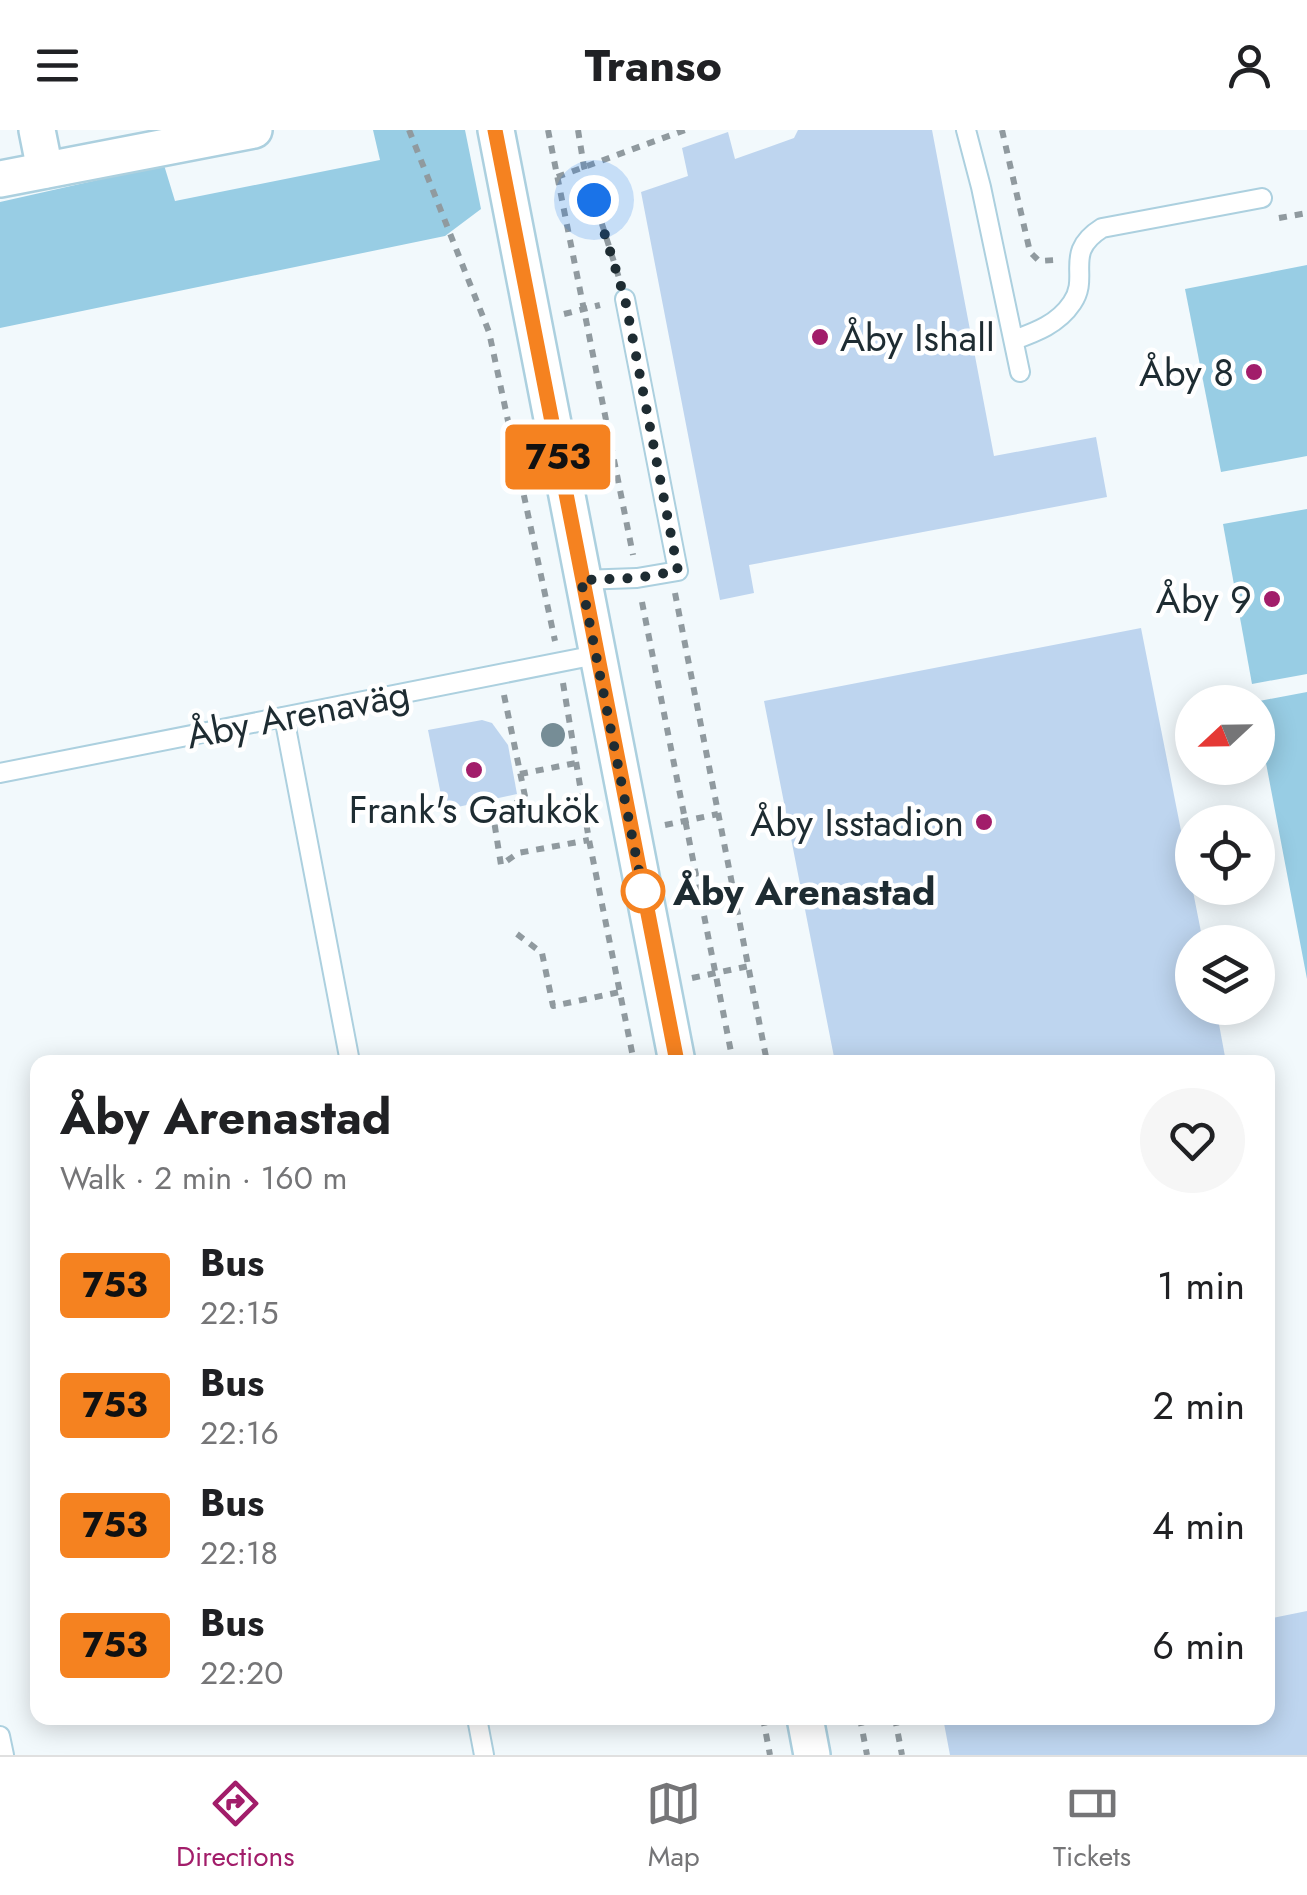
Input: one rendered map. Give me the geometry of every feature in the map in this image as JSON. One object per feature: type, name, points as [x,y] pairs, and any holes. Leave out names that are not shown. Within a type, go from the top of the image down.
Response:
[{"type":"street","points":[[37,130],[45,170]]},
{"type":"street","points":[[0,179],[254,130]]},
{"type":"street","points":[[496,130],[676,1055]]},
{"type":"street","points":[[806,1725],[812,1755]]},
{"type":"lane","points":[[966,130],[1020,372]]},
{"type":"lane","points":[[1014,340],[1048,328],[1074,302],[1078,256],[1089,236],[1102,228],[1262,198]]},
{"type":"lane","points":[[581,580],[637,578],[678,571],[625,299]]},
{"type":"lane","name":"Åby Arenaväg","points":[[0,773],[596,655]]},
{"type":"lane","points":[[284,718],[349,1055]]},
{"type":"lane","points":[[478,1725],[484,1755]]},
{"type":"lane","points":[[0,1736],[4,1755]]},
{"type":"path","points":[[409,130],[489,332],[559,663],[589,840],[632,1055]]},
{"type":"path","points":[[578,130],[584,166],[625,299]]},
{"type":"path","points":[[556,177],[685,130]]},
{"type":"path","points":[[670,572],[766,1055]]},
{"type":"path","points":[[500,674],[526,802],[492,808],[501,864],[518,853],[605,837]]},
{"type":"path","points":[[520,774],[576,763]]},
{"type":"path","points":[[677,842],[689,839]]},
{"type":"path","points":[[517,934],[542,953],[553,1006],[748,966]]},
{"type":"path","points":[[764,1725],[770,1755]]},
{"type":"path","points":[[861,1725],[867,1755]]},
{"type":"path","points":[[896,1725],[902,1755]]},
{"type":"shaded area","points":[[373,130],[465,130],[481,209],[445,236],[0,328],[0,202],[164,165],[175,201],[380,160]]},
{"type":"shaded area","name":"Åby 8","points":[[1307,265],[1307,456],[1221,472],[1185,289]]},
{"type":"shaded area","name":"Åby 9","points":[[1307,509],[1307,674],[1252,684],[1223,524]]},
{"type":"shaded area","points":[[1307,692],[1307,979],[1270,785],[1275,785],[1275,698]]},
{"type":"building","name":"Åby Ishall","points":[[798,130],[932,130],[994,456],[1096,437],[1107,497],[749,565],[754,593],[720,600],[641,192],[688,176],[682,148],[728,132],[735,159],[794,138]]},
{"type":"building","name":"Åby Isstadion","points":[[1141,628],[1176,805],[1175,905],[1196,905],[1200,925],[1175,925],[1175,1025],[1219,1025],[1225,1055],[834,1055],[764,701]]},
{"type":"building","name":"Frank's Gatukök","points":[[482,720],[492,723],[508,745],[517,794],[444,810],[428,730]]},
{"type":"building","points":[[1307,1611],[1307,1755],[950,1755],[944,1725],[1275,1725],[1275,1618]]},
{"type":"bus line","name":"753","points":[[495,130],[676,1055]]},
{"type":"place","name":"Åby Ishall","points":[[820,337]]},
{"type":"place","name":"Åby 8","points":[[1254,372]]},
{"type":"place","name":"Åby 9","points":[[1272,599]]},
{"type":"place","name":"Frank's Gatukök","points":[[474,770]]},
{"type":"place","name":"Åby Isstadion","points":[[984,822]]},
{"type":"place","name":"Åby Arenastad","points":[[643,891]]},
{"type":"route","points":[[594,200],[625,299],[678,571],[637,578],[581,580],[643,891]]}]
